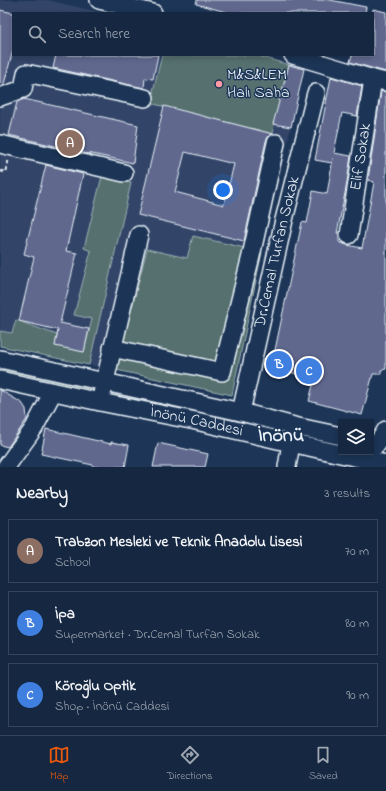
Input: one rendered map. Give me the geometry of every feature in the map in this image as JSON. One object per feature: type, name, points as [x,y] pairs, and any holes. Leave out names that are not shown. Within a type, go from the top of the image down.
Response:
[{"type":"street","points":[[99,0],[138,4],[151,12]]},
{"type":"street","points":[[296,56],[380,80]]},
{"type":"street","points":[[0,97],[23,89],[26,73],[145,98]]},
{"type":"street","name":"Elif Sokak","points":[[349,235],[380,80]]},
{"type":"street","name":"Dr.Cemal Turfan Sokak","points":[[241,412],[284,220],[316,93]]},
{"type":"street","points":[[112,348],[222,372],[251,256],[276,143]]},
{"type":"street","points":[[0,144],[124,173]]},
{"type":"street","points":[[100,402],[139,235]]},
{"type":"street","name":"İnönü Caddesi","points":[[0,359],[241,412],[294,426],[338,435]]},
{"type":"street","name":"İnönü Caddesi","points":[[0,380],[196,421],[291,443],[338,446]]},
{"type":"street","points":[[6,467],[34,428],[53,392]]},
{"type":"street","points":[[287,467],[294,426]]},
{"type":"street","name":"İnönü Caddesi","points":[[374,450],[386,464]]},
{"type":"path","points":[[0,171],[6,172]]},
{"type":"shaded area","points":[[0,0],[48,0],[99,12],[12,12],[12,56],[259,56],[304,69],[262,252],[232,395],[0,346]]},
{"type":"green space","name":"M&S&LEM Halı Saha","points":[[162,56],[259,56],[289,65],[274,124],[273,134],[150,103]]},
{"type":"green space","points":[[102,176],[131,183],[89,365],[0,346],[0,331],[12,333],[16,320],[57,335],[55,346],[84,352],[92,319],[74,315],[91,251],[84,248]]},
{"type":"green space","points":[[193,236],[262,252],[232,395],[116,370],[147,249],[187,258]]},
{"type":"green space","points":[[0,368],[87,387],[86,392],[0,372]]},
{"type":"building","points":[[197,0],[330,0],[366,7],[365,12],[226,12],[196,4]]},
{"type":"building","points":[[373,9],[386,12],[386,72],[350,62],[352,56],[374,56]]},
{"type":"building","points":[[0,10],[12,13],[12,54],[4,84],[0,83]]},
{"type":"building","points":[[56,56],[158,56],[153,79],[145,78],[144,88],[53,68]]},
{"type":"building","points":[[289,65],[304,69],[291,127],[273,124]]},
{"type":"building","points":[[331,77],[362,86],[357,116],[342,113],[334,153],[351,156],[337,233],[339,233],[339,242],[347,245],[362,248],[374,182],[368,180],[381,91],[386,92],[386,369],[381,370],[381,374],[373,374],[362,415],[309,401],[315,377],[271,369],[302,222],[307,223],[313,191],[327,194],[333,158],[332,163],[315,160]]},
{"type":"building","points":[[24,99],[138,125],[133,163],[9,135],[17,102]]},
{"type":"building","points":[[164,106],[273,134],[268,137],[266,141],[244,241],[138,215]],"holes":[[[185,152],[234,164],[224,205],[175,192]]]},
{"type":"building","points":[[46,165],[83,174],[66,251],[77,253],[60,323],[89,329],[84,352],[55,346],[58,330],[19,321],[34,257],[24,254]]},
{"type":"building","points":[[0,390],[22,403],[26,409],[27,419],[8,447],[0,445]]},
{"type":"building","points":[[46,429],[111,444],[111,442],[129,445],[125,467],[93,467],[93,465],[41,454]]},
{"type":"building","points":[[158,443],[208,454],[205,467],[153,467]]},
{"type":"place","name":"M&S&LEM Halı Saha","points":[[219,84]]},
{"type":"place","name":"Trabzon Mesleki ve Teknik Anadolu Lisesi","points":[[70,143]]},
{"type":"place","name":"İpa","points":[[279,364]]},
{"type":"place","name":"Köroğlu Optik","points":[[309,371]]},
{"type":"district","name":"İnönü","points":[[281,436]]}]
